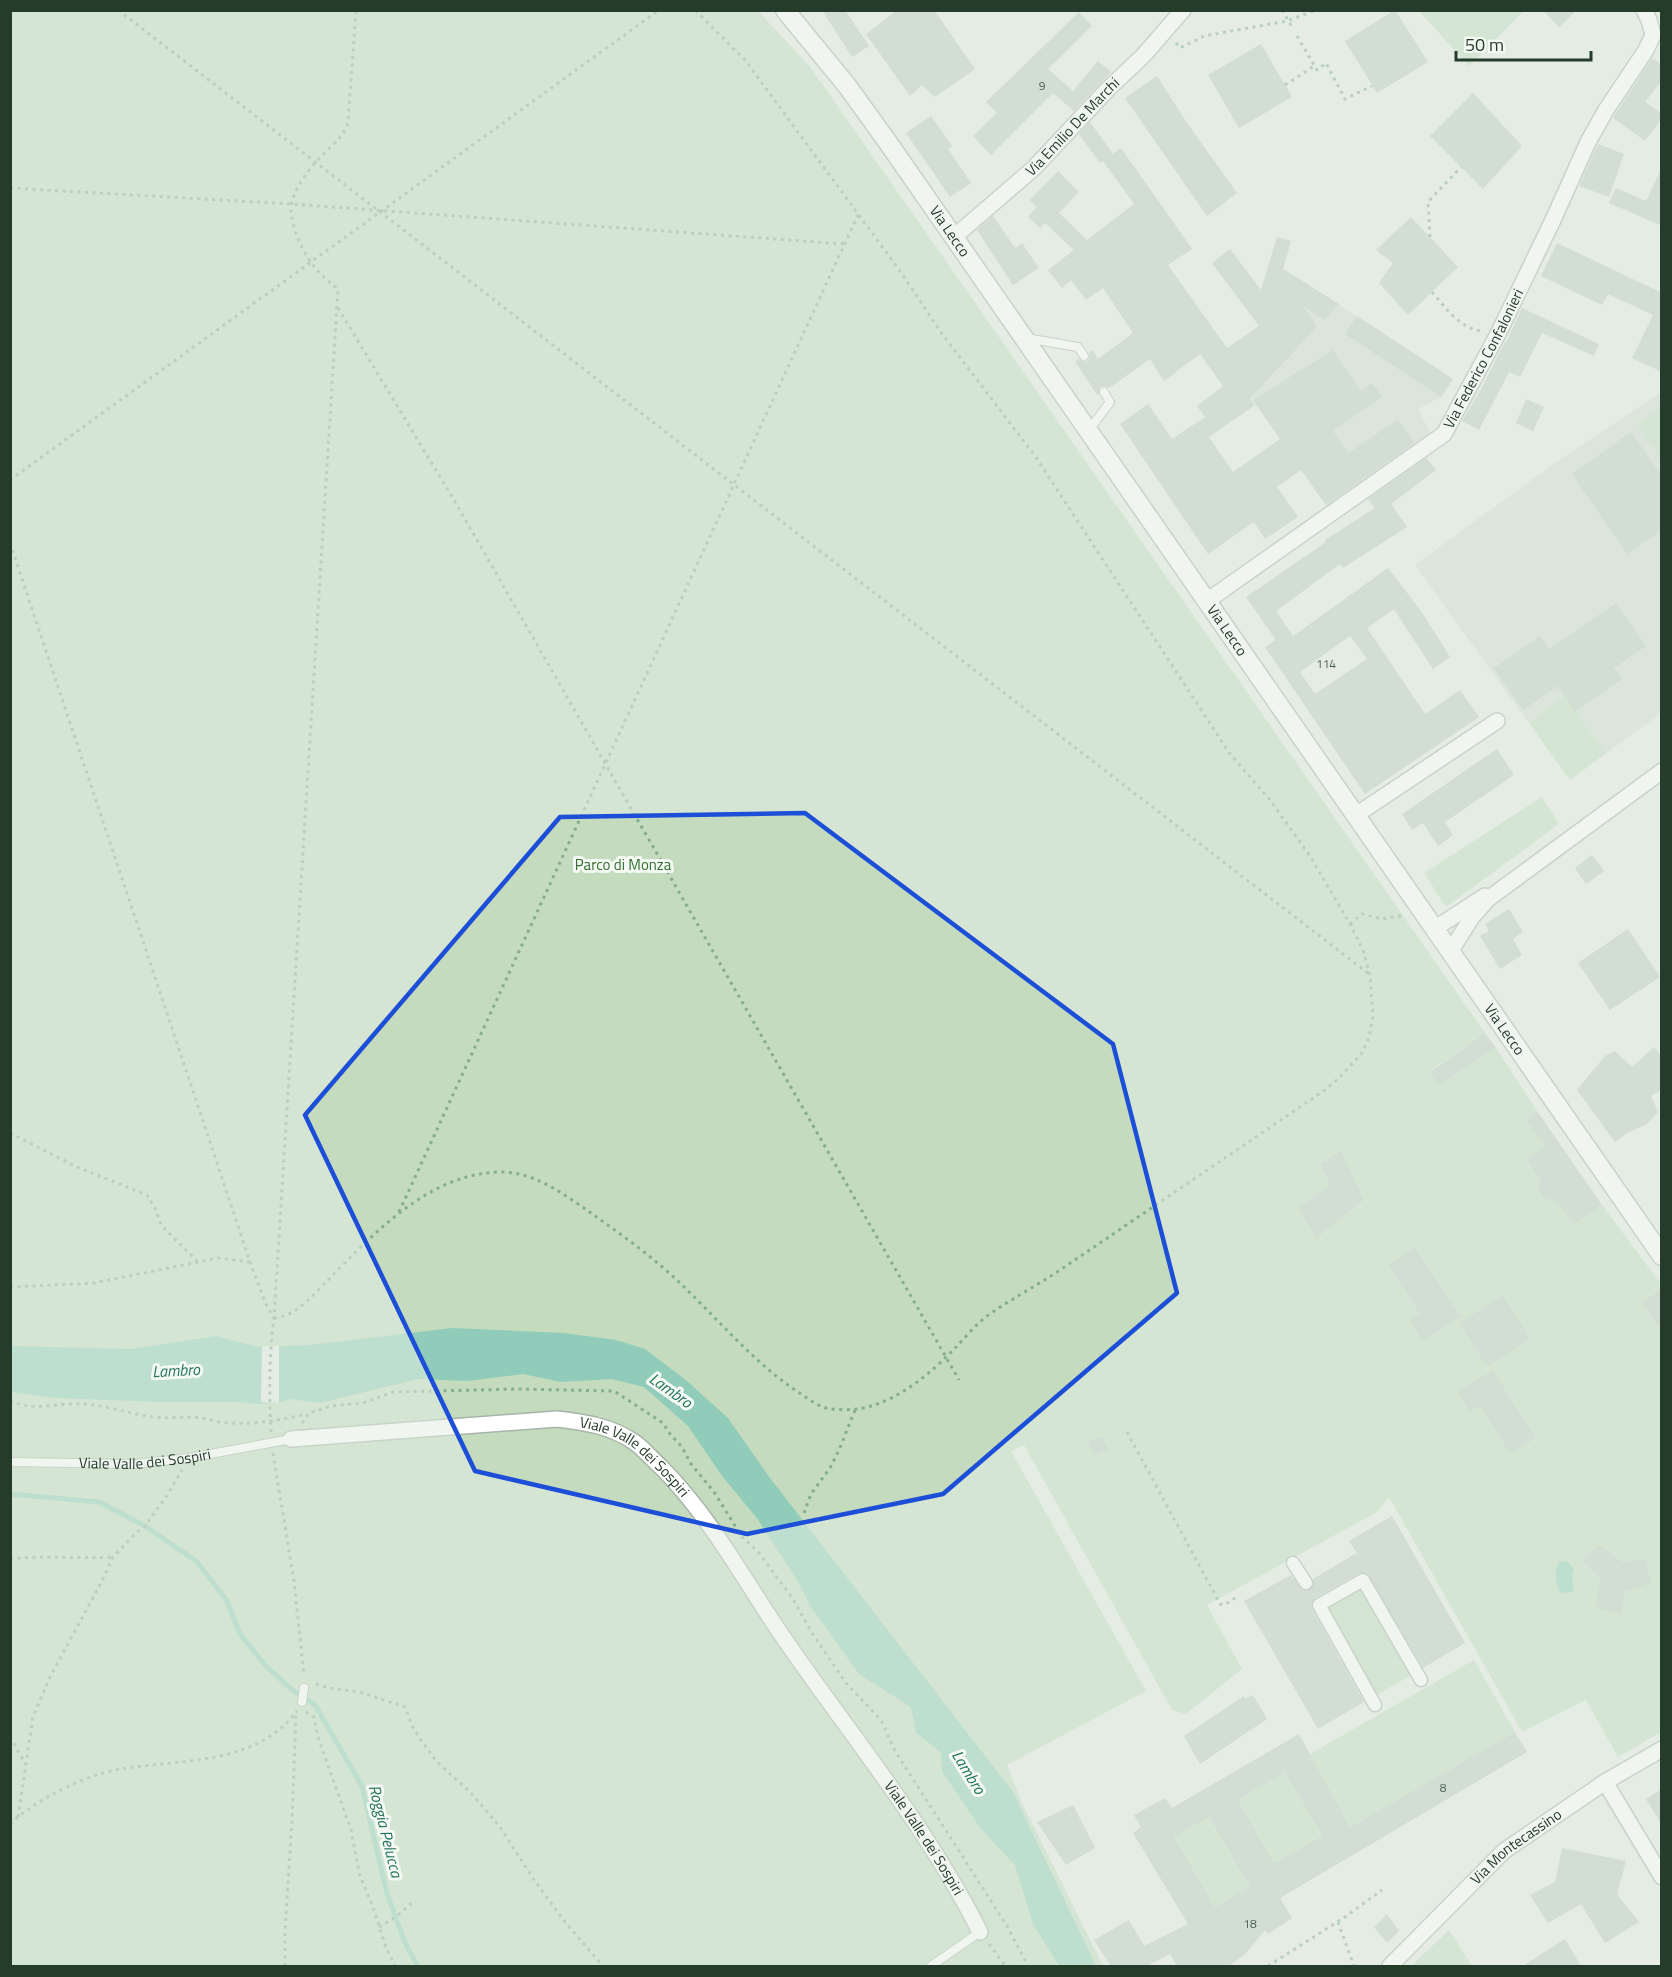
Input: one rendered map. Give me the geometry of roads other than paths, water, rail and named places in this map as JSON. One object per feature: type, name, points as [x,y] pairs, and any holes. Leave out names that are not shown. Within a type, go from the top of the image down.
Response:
[{"type":"main road","name":"Via Lecco","points":[[785,10],[848,87],[954,237],[1662,1256]]},
{"type":"street","name":"Via Emilio De Marchi","points":[[954,237],[1034,168],[1108,89],[1143,56],[1183,10]]},
{"type":"street","points":[[1644,10],[1657,36]]},
{"type":"street","name":"Via Federico Confalonieri","points":[[1207,601],[1444,434],[1499,332],[1588,142],[1606,110],[1657,36]]},
{"type":"street","points":[[1356,816],[1497,721]]},
{"type":"street","points":[[1450,952],[1488,899],[1662,771]]},
{"type":"street","points":[[1434,929],[1511,881]]},
{"type":"street","name":"Viale Valle dei Sospiri","points":[[291,1439],[557,1419],[588,1422],[616,1432],[636,1443],[683,1490],[783,1637],[910,1812],[958,1888],[980,1932]]},
{"type":"street","points":[[1293,1563],[1306,1583]]},
{"type":"street","points":[[1375,1706],[1318,1603],[1363,1580],[1421,1680]]},
{"type":"street","name":"Via Montecassino","points":[[1390,1966],[1504,1851],[1605,1782],[1662,1749]]},
{"type":"street","points":[[1605,1782],[1662,1877]]},
{"type":"lane","points":[[1025,338],[1078,346],[1084,356]]},
{"type":"lane","points":[[1088,431],[1110,402],[1104,392]]},
{"type":"lane","name":"Viale Valle dei Sospiri","points":[[10,1462],[135,1464],[189,1458],[291,1439]]},
{"type":"lane","points":[[301,1705],[304,1688]]},
{"type":"lane","points":[[930,1966],[980,1932]]},
{"type":"water","name":"Lambro","points":[[452,1328],[564,1333],[616,1340],[645,1349],[687,1381],[728,1418],[770,1478],[1013,1792],[1096,1966],[1059,1966],[1033,1924],[1015,1865],[981,1829],[942,1771],[941,1752],[916,1733],[911,1707],[859,1674],[811,1607],[800,1585],[757,1518],[722,1476],[688,1426],[644,1387],[612,1379],[561,1382],[523,1374],[467,1381],[418,1379],[320,1403],[290,1399],[279,1403],[257,1404],[162,1402],[55,1398],[11,1392],[11,1346],[131,1349],[216,1336],[258,1347],[310,1345]]},
{"type":"water","points":[[1567,1561],[1574,1569],[1572,1576],[1574,1590],[1569,1593],[1560,1592],[1556,1577],[1559,1562]]},
{"type":"waterway","name":"Roggia Pelucca","points":[[10,1494],[99,1502],[145,1526],[196,1561],[226,1599],[240,1634],[266,1666],[291,1689],[315,1705],[362,1786],[387,1894],[406,1945],[418,1966]]},
{"type":"tunnel","points":[[1306,1583],[1316,1601]]},
{"type":"park label","name":"Parco di Monza","points":[[623,865]]}]
